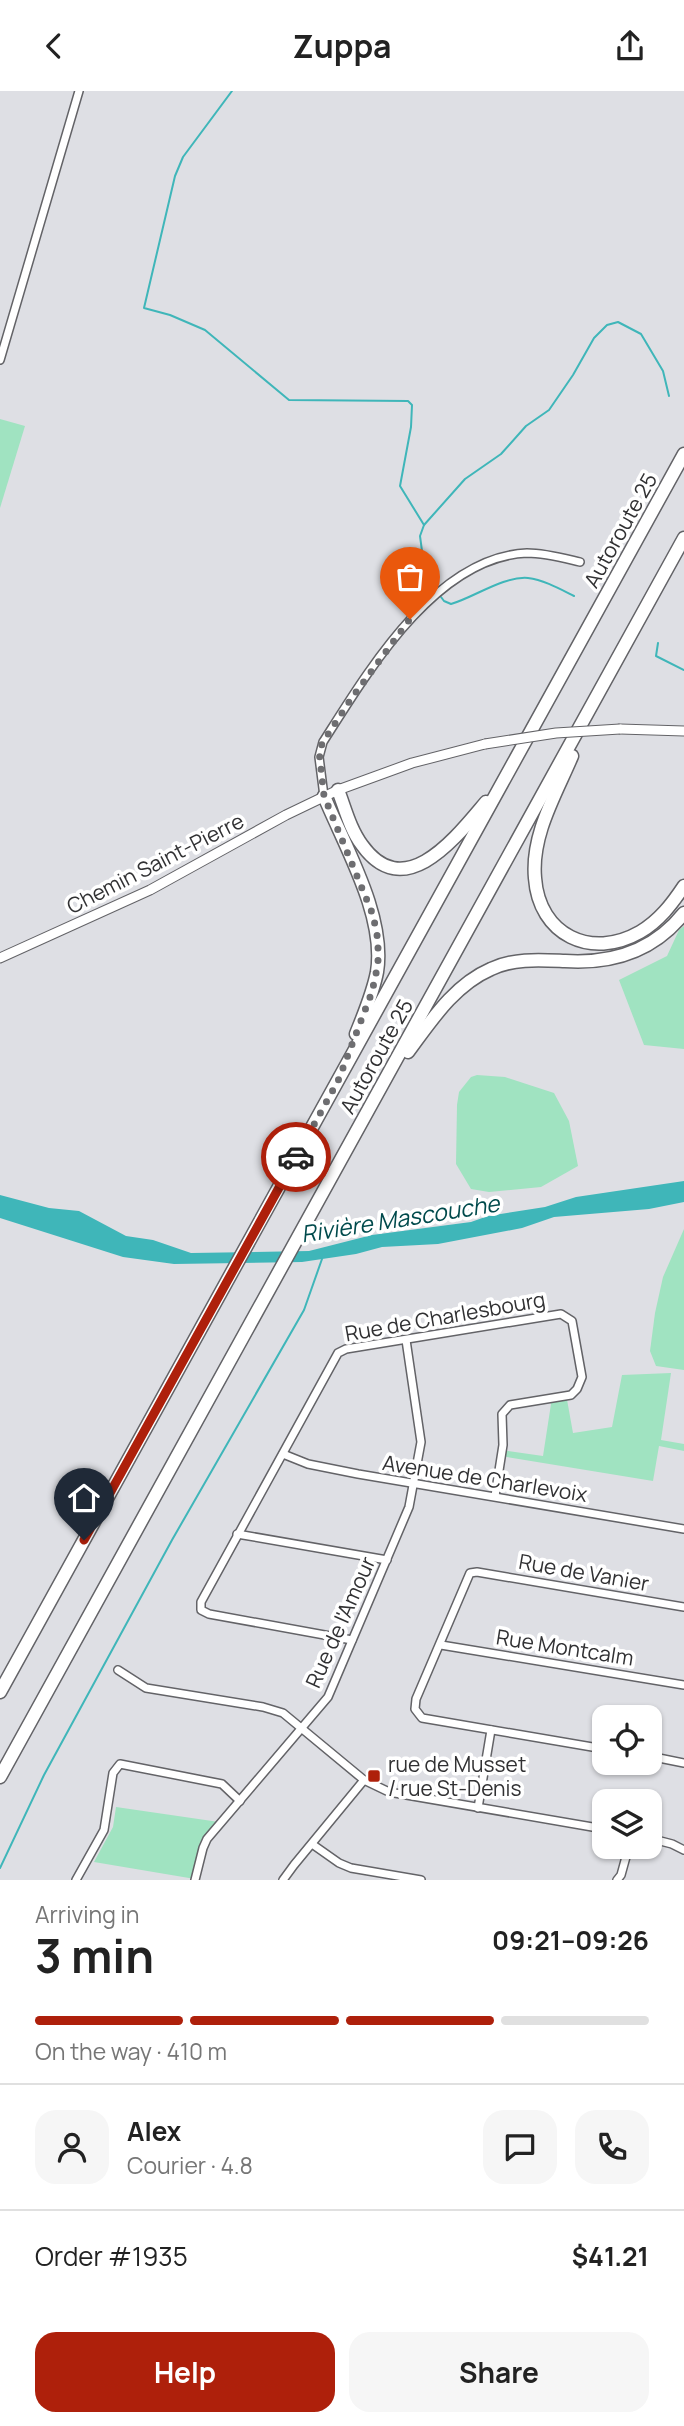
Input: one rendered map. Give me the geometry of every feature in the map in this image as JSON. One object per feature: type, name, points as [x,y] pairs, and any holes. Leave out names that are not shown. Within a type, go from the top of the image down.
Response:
[{"type":"highway","name":"Autoroute 25","points":[[0,1692],[684,454]]},
{"type":"highway","name":"Autoroute 25","points":[[0,1777],[684,538]]},
{"type":"highway","points":[[592,704],[539,838],[534,873],[541,907],[550,921],[562,932],[583,942],[605,944],[624,940],[648,927],[668,908],[684,886]]},
{"type":"highway","points":[[338,790],[355,834],[364,848],[381,862],[401,867],[423,863],[439,853],[502,783]]},
{"type":"highway","points":[[324,796],[368,899],[378,940],[377,970],[372,992],[338,1081]]},
{"type":"highway","points":[[384,1082],[444,1005],[463,986],[483,972],[515,962],[584,962],[615,958],[651,943],[684,913]]},
{"type":"street","points":[[0,360],[79,91]]},
{"type":"street","points":[[324,796],[319,757],[323,742],[382,654],[417,611],[462,577],[503,558],[533,553],[580,562]]},
{"type":"street","name":"Chemin Saint-Pierre","points":[[0,958],[170,880],[324,796],[412,763],[485,744],[556,733],[620,729],[684,731]]},
{"type":"street","points":[[323,781],[338,790]]},
{"type":"street","name":"Rue de Charlesbourg","points":[[352,1640],[201,1611],[201,1602],[237,1534],[338,1353],[346,1349],[561,1314],[572,1321],[582,1377],[580,1383],[571,1395],[510,1405],[502,1414],[503,1445],[495,1496]]},
{"type":"street","name":"Rue de l'Amour","points":[[195,1880],[205,1842],[328,1697],[409,1507],[421,1442],[405,1340]]},
{"type":"street","name":"Avenue de Charlevoix","points":[[283,1454],[308,1464],[684,1529]]},
{"type":"street","points":[[237,1534],[387,1560]]},
{"type":"street","name":"Rue de Vanier","points":[[441,1645],[470,1573],[684,1607]]},
{"type":"street","points":[[441,1645],[416,1699],[415,1709],[422,1718],[592,1747]]},
{"type":"street","name":"Rue Montcalm","points":[[441,1645],[684,1685]]},
{"type":"street","points":[[118,1670],[146,1688],[263,1707],[283,1713],[364,1780],[388,1792],[592,1827]]},
{"type":"street","points":[[478,1808],[491,1730]]},
{"type":"street","points":[[662,1759],[684,1763]]},
{"type":"street","points":[[76,1880],[104,1830],[113,1773],[120,1764],[222,1784],[240,1801]]},
{"type":"street","points":[[284,1880],[364,1780]]},
{"type":"street","points":[[662,1841],[684,1850]]},
{"type":"street","points":[[312,1844],[338,1863],[351,1868],[421,1880]]},
{"type":"street","points":[[617,1880],[625,1859]]},
{"type":"green space","points":[[0,419],[25,426],[0,508]]},
{"type":"green space","points":[[684,926],[684,1049],[644,1045],[619,980],[667,956],[679,930]]},
{"type":"green space","points":[[471,1077],[505,1077],[554,1093],[569,1121],[578,1166],[541,1187],[489,1192],[471,1189],[456,1164],[457,1105],[459,1092]]},
{"type":"green space","points":[[684,1229],[684,1370],[656,1366],[650,1351],[663,1277]]},
{"type":"green space","points":[[671,1373],[661,1440],[684,1444],[684,1451],[659,1446],[653,1481],[501,1456],[502,1450],[543,1456],[551,1404],[549,1397],[566,1394],[573,1433],[612,1427],[622,1375]]},
{"type":"green space","points":[[116,1807],[219,1822],[195,1879],[94,1862],[113,1827]]},
{"type":"water","name":"Rivière Mascouche","points":[[684,1181],[684,1202],[649,1209],[554,1217],[522,1228],[438,1244],[382,1247],[302,1262],[174,1264],[123,1257],[0,1218],[0,1195],[49,1208],[79,1211],[126,1236],[153,1240],[191,1253],[309,1251],[372,1235],[471,1222],[488,1216],[545,1207],[576,1197]]},
{"type":"waterway","points":[[232,91],[183,157],[175,176],[144,308],[170,315],[205,330],[289,400],[408,401],[412,405],[411,427],[400,486],[424,525]]},
{"type":"waterway","points":[[437,587],[422,551],[420,536],[424,525],[465,479],[501,454],[526,426],[549,410],[594,338],[607,325],[618,322],[641,334],[663,371],[669,396]]},
{"type":"waterway","points":[[441,597],[451,604],[518,578],[546,583],[574,596]]},
{"type":"waterway","points":[[658,643],[656,656],[684,670]]},
{"type":"waterway","points":[[0,1868],[44,1775],[172,1540],[304,1310],[322,1259]]},
{"type":"way so far","points":[[296,1157],[338,1081],[372,992],[378,964],[378,940],[373,915],[324,796],[319,751],[351,699],[410,619]]},
{"type":"place","name":"rue de Musset / rue St-Denis","points":[[374,1776]]},
{"type":"route","points":[[84,1540],[296,1157]]}]
